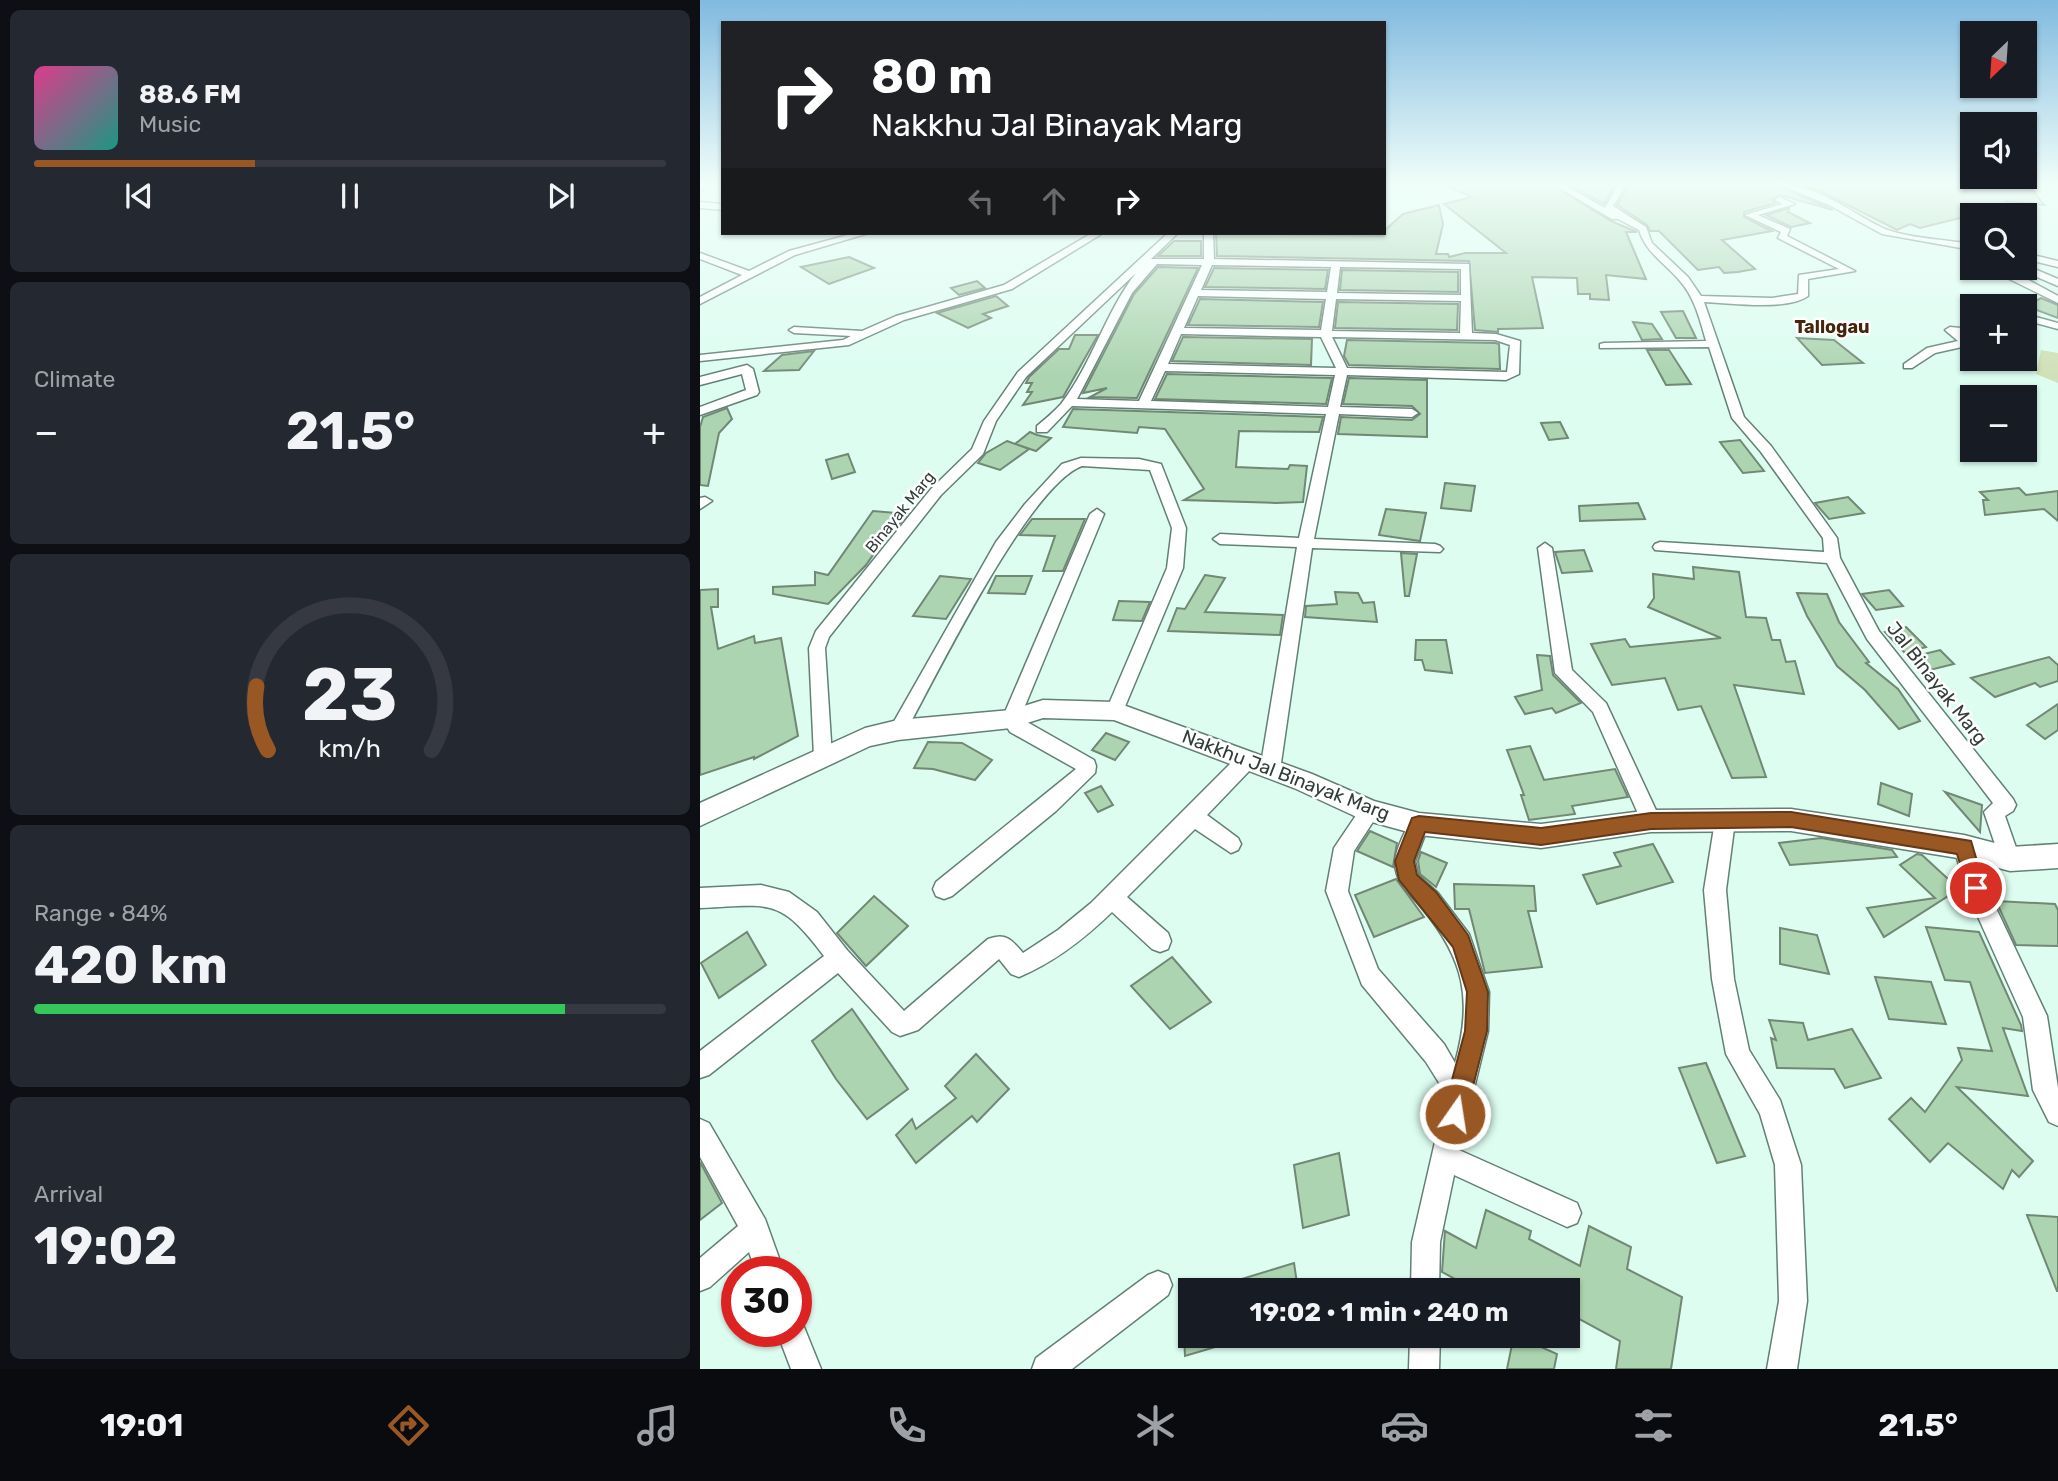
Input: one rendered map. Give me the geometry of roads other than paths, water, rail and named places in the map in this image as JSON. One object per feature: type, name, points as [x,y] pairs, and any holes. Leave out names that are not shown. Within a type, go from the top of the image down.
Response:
[{"type":"street","points":[[700,301],[792,253],[806,249]]},
{"type":"street","points":[[700,358],[833,346],[921,312],[1008,287],[1072,249]]},
{"type":"street","name":"Binayak Marg","points":[[823,757],[817,648],[822,635],[936,492],[978,451],[990,421],[1023,375],[1156,249]]},
{"type":"street","points":[[1143,406],[1209,261],[1209,249]]},
{"type":"street","name":"Jal Binayak Marg","points":[[1653,249],[1684,279],[1698,299],[1738,418],[1805,501],[1830,538],[1832,558],[1873,635],[2006,805],[1994,812],[2010,859]]},
{"type":"street","points":[[1698,299],[1772,301],[1803,296],[1803,277],[1850,271],[1806,249]]},
{"type":"street","points":[[700,256],[750,275]]},
{"type":"street","points":[[2037,259],[2055,263]]},
{"type":"street","points":[[1042,429],[1068,402],[1124,296],[1142,271],[1154,261],[1466,266],[1466,335]]},
{"type":"street","points":[[1270,770],[1306,541],[1342,369],[1328,344],[1326,332],[1336,264]]},
{"type":"street","points":[[2037,273],[2058,282]]},
{"type":"street","points":[[2018,280],[2058,300]]},
{"type":"street","points":[[1193,293],[1464,298]]},
{"type":"street","points":[[2037,320],[2058,326]]},
{"type":"street","points":[[794,330],[865,334]]},
{"type":"street","points":[[1960,331],[1950,330],[1960,338]]},
{"type":"street","points":[[1160,367],[1342,369],[1506,376],[1515,372],[1514,341],[1466,335],[1175,331]]},
{"type":"street","points":[[1605,346],[1712,344]]},
{"type":"street","points":[[1908,366],[1931,350],[1960,344]]},
{"type":"street","points":[[700,381],[747,369],[753,392],[700,411]]},
{"type":"street","points":[[1068,402],[1412,413]]},
{"type":"street","points":[[898,730],[1000,545],[1067,467],[1081,462],[1139,463],[1156,467],[1179,528],[1175,568],[1115,710]]},
{"type":"street","points":[[944,889],[1085,773],[1087,765],[1016,727],[1011,719],[1097,514]]},
{"type":"street","points":[[1220,540],[1306,541],[1435,548]]},
{"type":"street","points":[[1660,547],[1832,558]]},
{"type":"street","points":[[1545,548],[1564,673],[1600,708],[1651,821]]},
{"type":"street","name":"Nakkhu Jal Binayak Marg","points":[[700,815],[865,738],[898,730],[1011,719],[1043,709],[1115,710],[1370,811],[1419,824],[1541,836],[1651,821],[1791,820],[1964,847],[2010,859],[2058,856]]},
{"type":"street","points":[[700,898],[761,895],[781,899],[809,919],[839,958],[900,1024],[909,1022],[920,1016],[988,951],[1003,946],[1019,966],[1041,959],[1112,898],[1245,762]]},
{"type":"street","points":[[1370,811],[1344,848],[1337,891],[1370,977],[1435,1053],[1459,1092]]},
{"type":"street","points":[[1193,816],[1231,844]]},
{"type":"street","points":[[1725,821],[1715,890],[1723,979],[1738,1054],[1770,1109],[1788,1165],[1793,1301],[1782,1369]]},
{"type":"street","points":[[1419,824],[1405,861],[1409,880],[1429,899],[1461,942],[1478,992],[1476,1031],[1459,1092],[1426,1242],[1425,1278]]},
{"type":"street","points":[[1964,847],[1976,888],[2035,1016],[2045,1090],[2058,1113]]},
{"type":"street","points":[[1112,898],[1160,941]]},
{"type":"street","points":[[700,1066],[839,958]]},
{"type":"street","points":[[702,1138],[755,1229],[764,1256]]},
{"type":"street","points":[[1446,1158],[1567,1213]]},
{"type":"street","points":[[700,1277],[755,1229]]},
{"type":"street","points":[[1047,1369],[1158,1286]]},
{"type":"street","points":[[798,1347],[806,1369]]},
{"type":"street","points":[[1424,1369],[1425,1348]]},
{"type":"district","name":"Tallogau","points":[[1832,327]]}]
